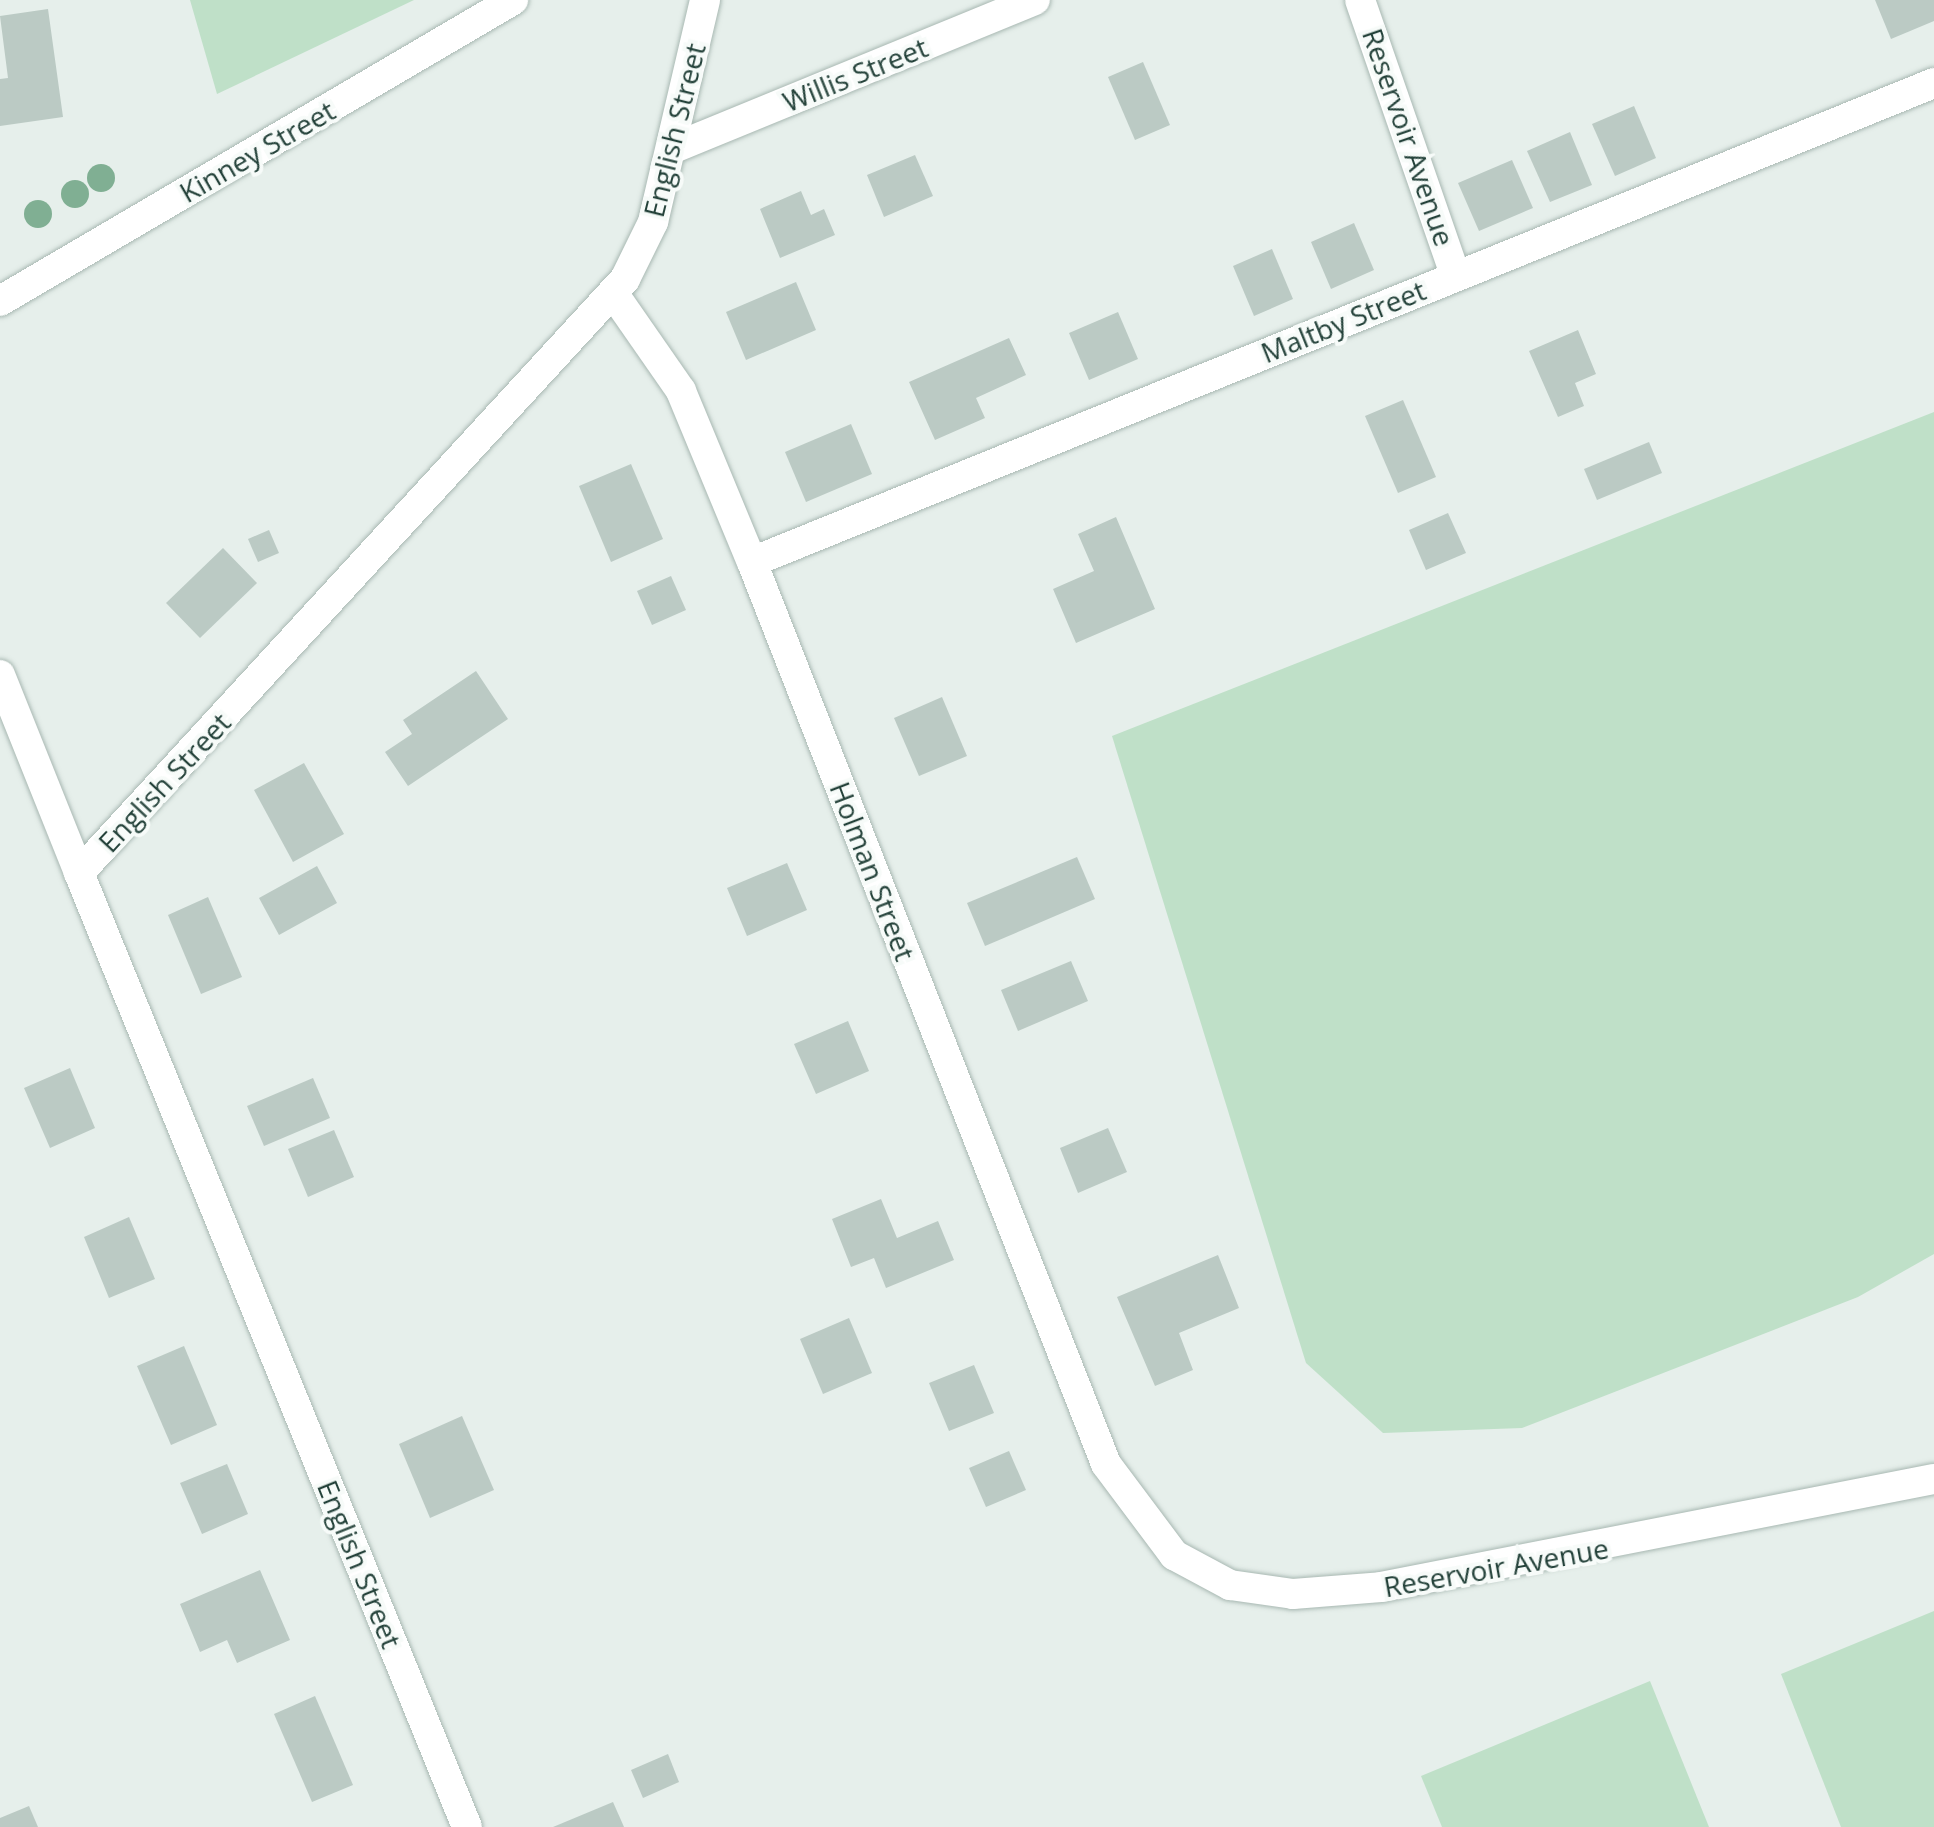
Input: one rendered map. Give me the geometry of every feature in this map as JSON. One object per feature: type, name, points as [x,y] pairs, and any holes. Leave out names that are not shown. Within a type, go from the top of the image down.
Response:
[{"type":"street","name":"Kinney Street","points":[[0,301],[513,0]]},
{"type":"street","name":"English Street","points":[[466,1827],[79,874],[613,292],[654,222],[674,148],[704,0]]},
{"type":"street","name":"Willis Street","points":[[674,148],[1035,0]]},
{"type":"street","name":"Reservoir Avenue","points":[[1360,0],[1456,275]]},
{"type":"street","name":"Maltby Street","points":[[752,562],[1934,83]]},
{"type":"street","name":"Holman Street","points":[[613,292],[680,391],[752,562],[1106,1464]]},
{"type":"street","points":[[0,674],[79,874]]},
{"type":"street","name":"Reservoir Avenue","points":[[1106,1464],[1174,1555],[1230,1585],[1293,1594],[1480,1574],[1934,1479]]},
{"type":"green space","points":[[190,0],[414,0],[217,94]]},
{"type":"green space","points":[[1934,412],[1934,1254],[1858,1297],[1522,1428],[1383,1433],[1306,1363],[1112,736]]},
{"type":"green space","points":[[1934,1611],[1934,1827],[1841,1827],[1781,1674]]},
{"type":"green space","points":[[1650,1681],[1709,1827],[1442,1827],[1421,1776]]},
{"type":"building","points":[[1875,0],[1934,0],[1934,21],[1891,39]]},
{"type":"building","points":[[48,9],[63,117],[0,126],[0,79],[8,78],[0,16]]},
{"type":"building","points":[[1143,62],[1170,125],[1135,140],[1108,77]]},
{"type":"building","points":[[1634,106],[1656,158],[1615,176],[1592,124]]},
{"type":"building","points":[[1570,132],[1592,185],[1550,202],[1527,151]]},
{"type":"building","points":[[915,155],[933,196],[884,217],[867,175]]},
{"type":"building","points":[[1512,160],[1533,208],[1479,231],[1458,183]]},
{"type":"building","points":[[801,191],[811,215],[824,209],[835,235],[780,258],[760,209]]},
{"type":"building","points":[[1354,223],[1374,270],[1331,289],[1311,242]]},
{"type":"building","points":[[1272,249],[1293,299],[1254,316],[1233,266]]},
{"type":"building","points":[[796,282],[816,330],[746,360],[726,312]]},
{"type":"building","points":[[1118,312],[1138,359],[1089,380],[1069,333]]},
{"type":"building","points":[[1578,330],[1596,374],[1575,383],[1584,406],[1558,417],[1529,351]]},
{"type":"building","points":[[1009,338],[1026,375],[976,398],[985,418],[935,440],[909,382]]},
{"type":"building","points":[[1403,400],[1436,477],[1398,493],[1365,416]]},
{"type":"building","points":[[851,424],[872,474],[806,502],[785,452]]},
{"type":"building","points":[[1649,442],[1662,473],[1597,500],[1584,469]]},
{"type":"building","points":[[631,464],[663,539],[611,562],[579,486]]},
{"type":"building","points":[[1448,513],[1466,553],[1426,570],[1409,530]]},
{"type":"building","points":[[1116,517],[1155,609],[1076,643],[1053,589],[1094,571],[1078,534]]},
{"type":"building","points":[[269,530],[279,553],[258,562],[248,539]]},
{"type":"building","points":[[223,548],[257,583],[200,638],[166,603]]},
{"type":"building","points":[[671,576],[686,610],[652,625],[637,591]]},
{"type":"building","points":[[476,671],[508,719],[408,786],[385,752],[412,734],[403,720]]},
{"type":"building","points":[[942,697],[967,756],[919,776],[894,718]]},
{"type":"building","points":[[304,763],[344,834],[293,862],[254,790]]},
{"type":"building","points":[[1077,857],[1095,899],[985,946],[967,903]]},
{"type":"building","points":[[787,863],[807,910],[747,936],[727,888]]},
{"type":"building","points":[[317,866],[337,903],[279,935],[259,898]]},
{"type":"building","points":[[208,897],[242,977],[201,994],[168,915]]},
{"type":"building","points":[[1071,961],[1088,1001],[1018,1031],[1001,990]]},
{"type":"building","points":[[848,1021],[869,1071],[816,1094],[794,1044]]},
{"type":"building","points":[[70,1068],[95,1128],[50,1148],[24,1088]]},
{"type":"building","points":[[313,1078],[330,1118],[264,1146],[247,1106]]},
{"type":"building","points":[[1108,1128],[1127,1172],[1078,1193],[1060,1148]]},
{"type":"building","points":[[334,1130],[354,1177],[308,1197],[288,1149]]},
{"type":"building","points":[[881,1199],[897,1238],[938,1221],[954,1260],[886,1288],[874,1258],[851,1267],[832,1219]]},
{"type":"building","points":[[129,1217],[155,1279],[109,1298],[84,1237]]},
{"type":"building","points":[[1218,1255],[1239,1308],[1179,1333],[1193,1370],[1155,1386],[1117,1297]]},
{"type":"building","points":[[849,1318],[872,1373],[823,1394],[800,1339]]},
{"type":"building","points":[[184,1346],[217,1425],[171,1445],[137,1366]]},
{"type":"building","points":[[974,1365],[994,1413],[949,1431],[929,1383]]},
{"type":"building","points":[[462,1416],[494,1490],[430,1518],[399,1444]]},
{"type":"building","points":[[1009,1451],[1026,1490],[986,1507],[969,1468]]},
{"type":"building","points":[[227,1464],[248,1514],[202,1534],[180,1483]]},
{"type":"building","points":[[260,1570],[290,1640],[237,1663],[227,1640],[200,1652],[180,1604]]},
{"type":"building","points":[[315,1696],[353,1785],[312,1802],[274,1714]]},
{"type":"building","points":[[668,1754],[679,1782],[643,1798],[631,1770]]},
{"type":"building","points":[[613,1802],[624,1827],[553,1827]]},
{"type":"building","points":[[29,1806],[38,1827],[0,1827],[0,1818]]}]
